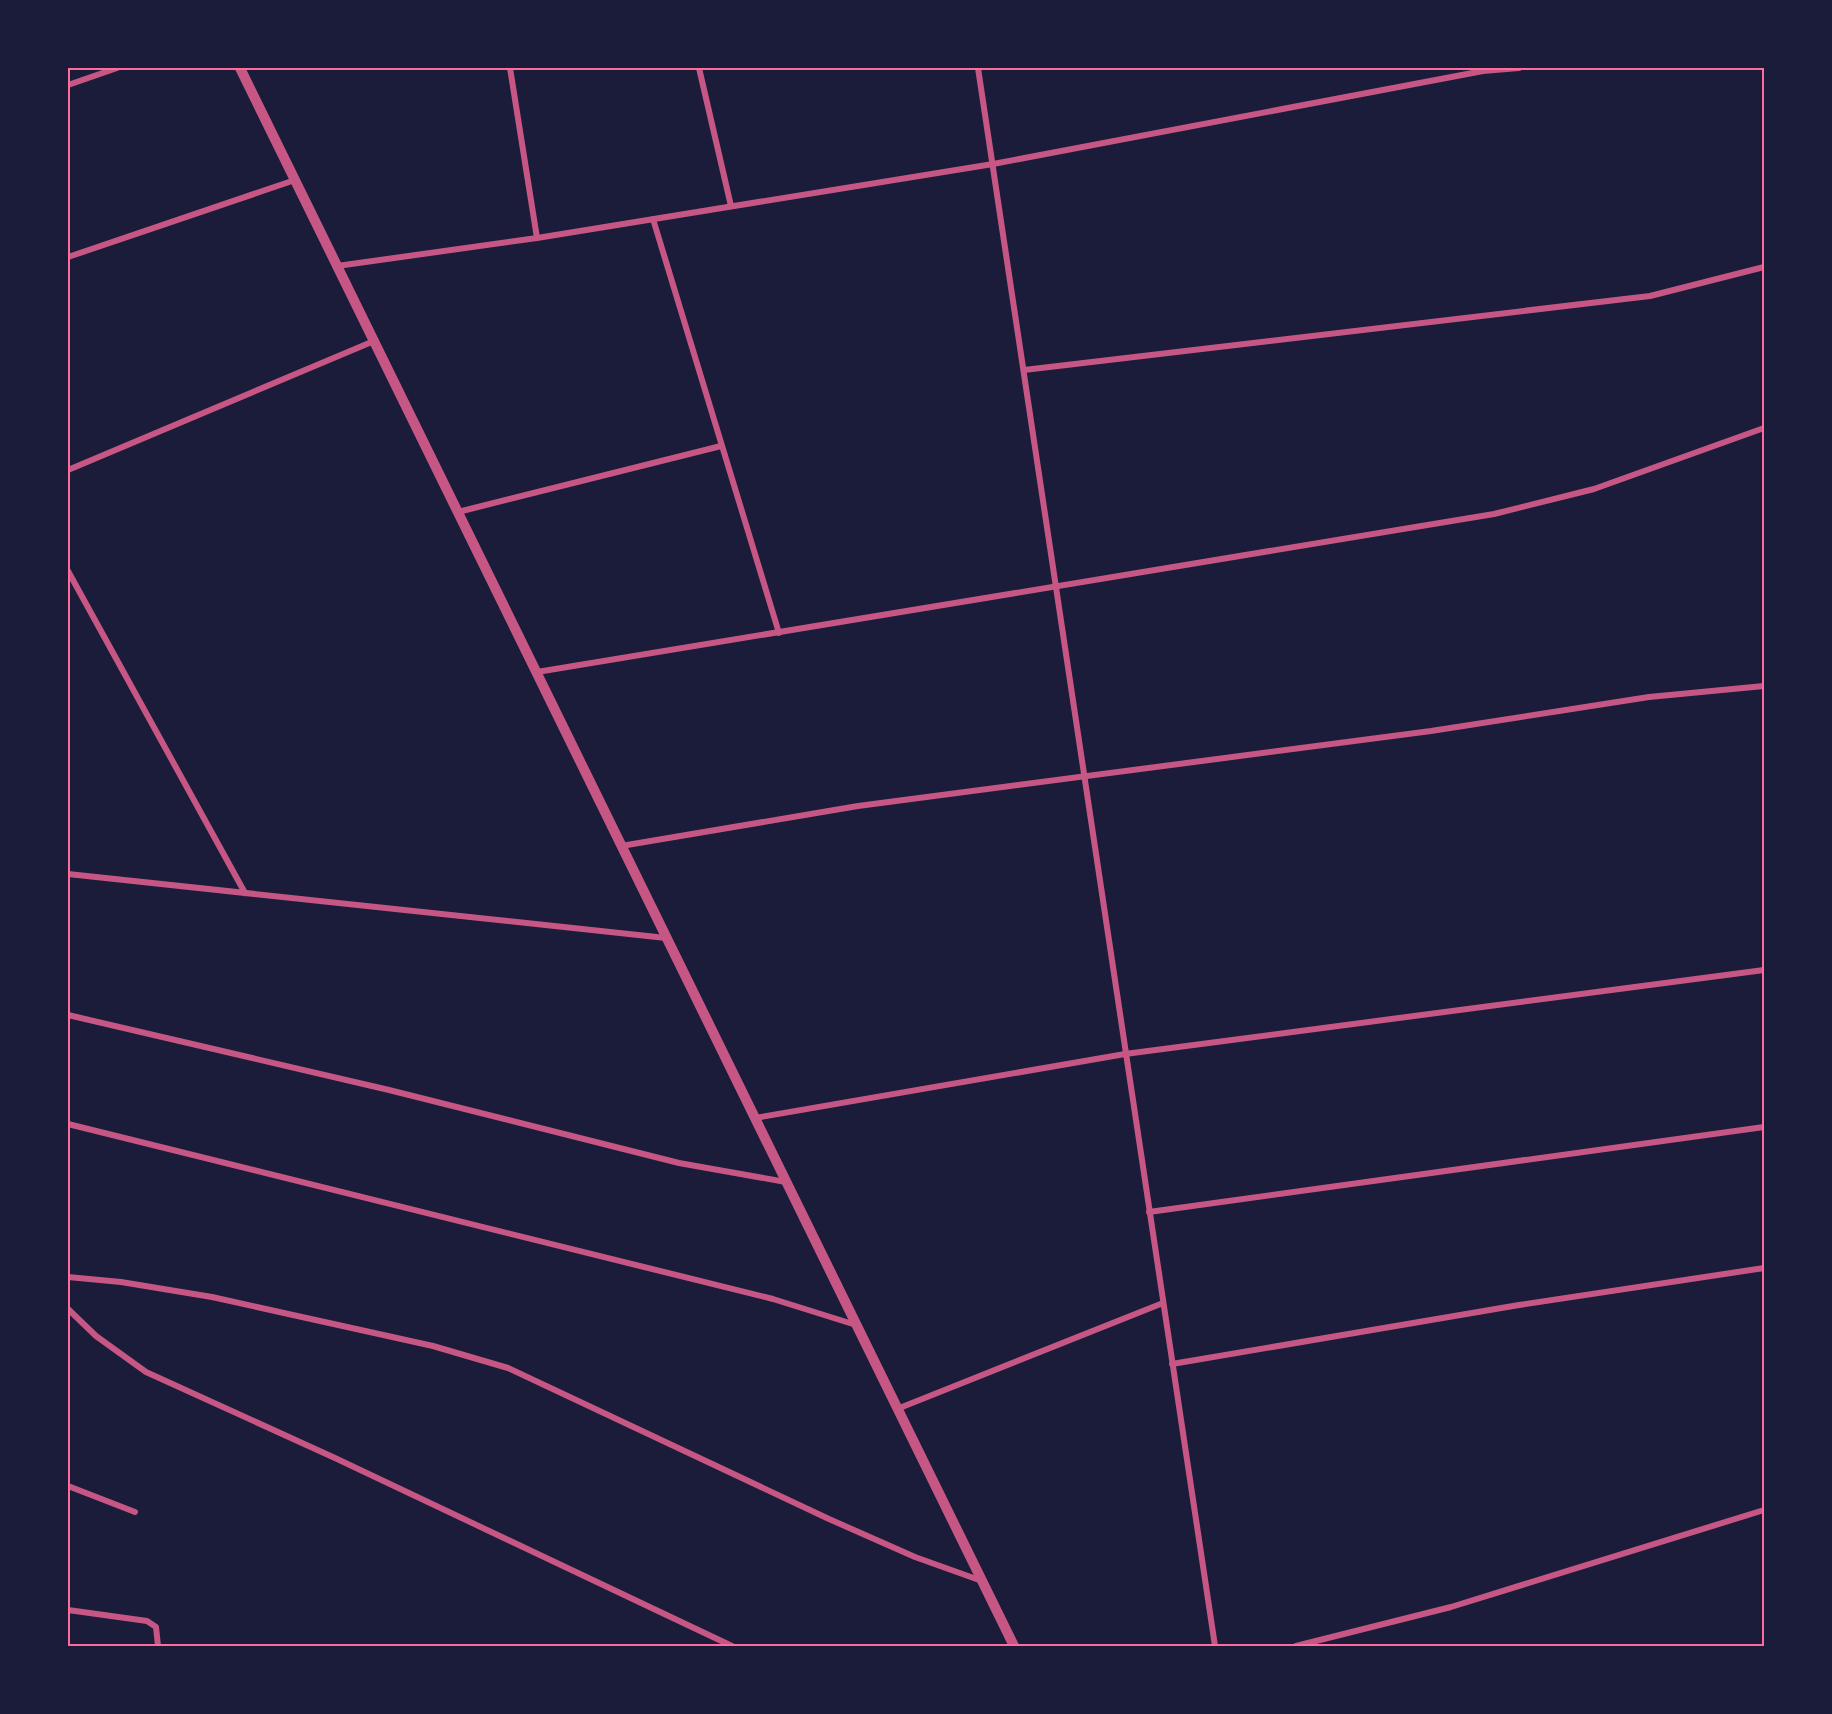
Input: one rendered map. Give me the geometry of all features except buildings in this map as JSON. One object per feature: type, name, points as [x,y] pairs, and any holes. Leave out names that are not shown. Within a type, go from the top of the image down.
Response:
[{"type":"street","points":[[68,85],[117,68]]},
{"type":"street","points":[[240,68],[1014,1647]]},
{"type":"street","points":[[510,68],[537,238]]},
{"type":"street","points":[[699,68],[731,206]]},
{"type":"street","points":[[978,68],[1215,1647]]},
{"type":"street","points":[[337,266],[537,238],[993,164],[1482,69],[1519,68]]},
{"type":"street","points":[[68,257],[295,180]]},
{"type":"street","points":[[653,219],[779,633]]},
{"type":"street","points":[[1023,370],[1650,296],[1764,267]]},
{"type":"street","points":[[68,470],[374,341]]},
{"type":"street","points":[[537,672],[1494,514],[1594,489],[1764,428]]},
{"type":"street","points":[[458,512],[721,446]]},
{"type":"street","points":[[68,571],[244,893]]},
{"type":"street","points":[[621,846],[858,806],[1431,731],[1649,697],[1764,686]]},
{"type":"street","points":[[68,874],[666,938]]},
{"type":"street","points":[[754,1118],[1125,1054],[1764,970]]},
{"type":"street","points":[[68,1015],[389,1090],[679,1163],[786,1182]]},
{"type":"street","points":[[68,1124],[773,1299],[857,1325]]},
{"type":"street","points":[[1149,1212],[1764,1126]]},
{"type":"street","points":[[1172,1364],[1519,1305],[1764,1268]]},
{"type":"street","points":[[68,1277],[121,1282],[212,1297],[433,1346],[508,1368],[829,1519],[915,1557],[982,1581]]},
{"type":"street","points":[[897,1409],[1163,1303]]},
{"type":"street","points":[[68,1309],[96,1336],[146,1372],[335,1458],[732,1647]]},
{"type":"street","points":[[68,1486],[135,1512]]},
{"type":"street","points":[[1296,1647],[1452,1607],[1764,1510]]},
{"type":"street","points":[[68,1610],[147,1621],[156,1627],[158,1647]]}]
